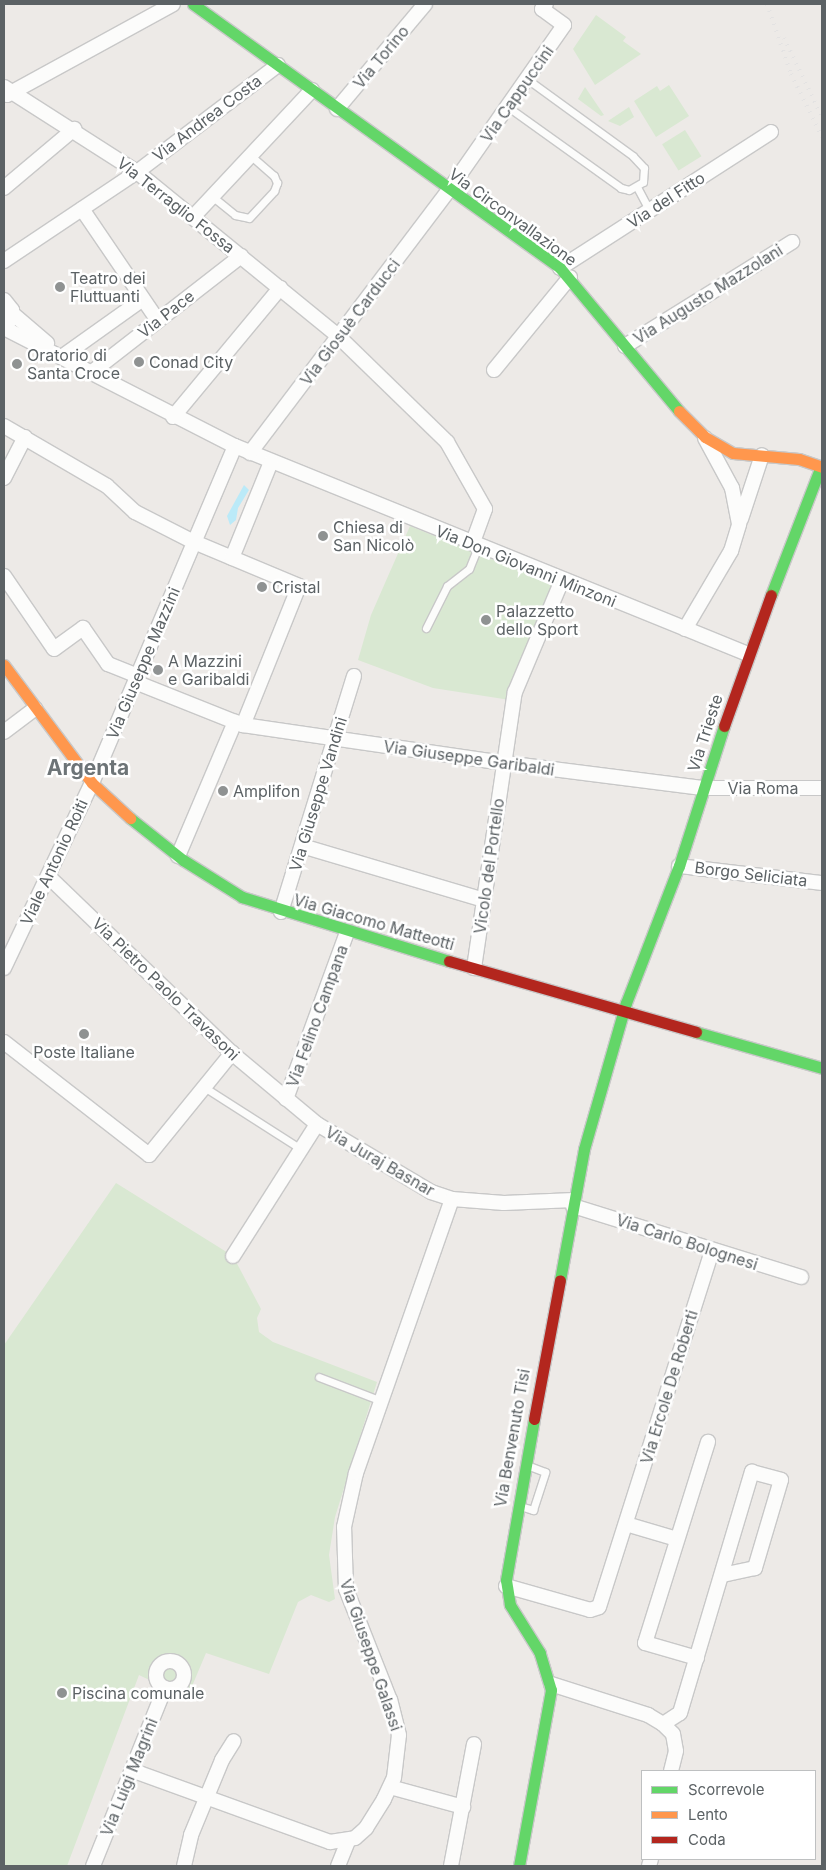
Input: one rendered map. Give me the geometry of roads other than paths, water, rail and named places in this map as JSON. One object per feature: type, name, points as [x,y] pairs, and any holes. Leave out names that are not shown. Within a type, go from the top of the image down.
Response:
[{"type":"street","points":[[6,92],[173,4]]},
{"type":"street","name":"Via Circonvallazione","points":[[193,4],[565,273],[687,421],[705,437],[733,453],[799,459],[821,466]]},
{"type":"street","name":"Via Torino","points":[[337,109],[425,4]]},
{"type":"street","name":"Via Cappuccini","points":[[449,190],[564,26],[542,9],[546,4]]},
{"type":"street","name":"Via Andrea Costa","points":[[4,262],[137,172],[278,65]]},
{"type":"street","points":[[193,218],[255,154],[312,90]]},
{"type":"street","name":"Via Terraglio Fossa","points":[[6,92],[74,129],[137,172],[338,336],[448,442],[480,495],[485,509],[477,546]]},
{"type":"street","points":[[4,188],[74,129]]},
{"type":"street","name":"Via del Fitto","points":[[494,370],[565,273],[650,211],[772,132]]},
{"type":"street","name":"Via Giosuè Carducci","points":[[250,453],[449,190]]},
{"type":"street","points":[[82,209],[158,320]]},
{"type":"street","name":"Via Augusto Mazzolani","points":[[625,346],[792,242]]},
{"type":"street","name":"Via Pace","points":[[92,372],[241,256]]},
{"type":"street","points":[[173,417],[280,288]]},
{"type":"street","name":"Via Pace","points":[[63,356],[143,299]]},
{"type":"street","name":"Via Don Giovanni Minzoni","points":[[4,300],[11,305],[7,322],[63,356],[173,417],[250,453],[748,654]]},
{"type":"street","points":[[4,426],[107,486],[135,512],[194,542],[299,586],[239,724],[178,856]]},
{"type":"street","points":[[4,478],[25,437]]},
{"type":"street","points":[[705,437],[732,488],[739,524]]},
{"type":"street","name":"Via Giuseppe Mazzini","points":[[92,783],[235,446]]},
{"type":"street","points":[[685,629],[731,551],[762,455]]},
{"type":"street","points":[[232,558],[272,462]]},
{"type":"street","name":"Via Trieste","points":[[623,1011],[679,866],[748,654],[821,466]]},
{"type":"street","name":"Via Giuseppe Garibaldi","points":[[4,576],[54,649],[83,628],[108,664],[136,679],[239,724],[504,763],[704,788]]},
{"type":"street","name":"Vicolo del Portello","points":[[474,968],[504,763],[521,674],[562,580]]},
{"type":"street","name":"Via Giacomo Matteotti","points":[[4,665],[92,783],[129,818],[178,856],[228,889],[281,912],[822,1068]]},
{"type":"street","name":"Via Giuseppe Vandini","points":[[281,912],[354,676]]},
{"type":"street","points":[[4,732],[35,709]]},
{"type":"street","name":"Viale Antonio Roiti","points":[[4,968],[92,783]]},
{"type":"street","name":"Via Roma","points":[[704,788],[822,788]]},
{"type":"street","points":[[302,846],[484,900]]},
{"type":"street","name":"Borgo Seliciata","points":[[679,866],[822,883]]},
{"type":"street","name":"Via Pietro Paolo Travasoni","points":[[49,876],[232,1053],[286,1099]]},
{"type":"street","name":"Via Felino Campana","points":[[286,1099],[348,932]]},
{"type":"street","name":"Via Benvenuto Tisi","points":[[519,1866],[548,1720],[550,1684],[540,1653],[515,1617],[506,1586],[517,1505],[573,1203],[586,1140],[623,1011]]},
{"type":"street","points":[[4,1042],[149,1155],[232,1053]]},
{"type":"street","name":"Via Juraj Basnar","points":[[286,1099],[316,1124],[431,1192],[452,1199],[504,1203],[573,1203]]},
{"type":"street","points":[[233,1256],[316,1124]]},
{"type":"street","name":"Via Giuseppe Galassi","points":[[338,1866],[348,1841],[366,1828],[390,1788],[399,1753],[395,1715],[350,1603],[343,1575],[348,1502],[452,1199]]},
{"type":"street","name":"Via Carlo Bolognesi","points":[[573,1203],[712,1251],[801,1277]]},
{"type":"street","name":"Via Ercole De Roberti","points":[[506,1586],[595,1610],[602,1601],[712,1251]]},
{"type":"street","points":[[697,1658],[645,1643],[708,1442]]},
{"type":"street","points":[[664,1724],[680,1712],[752,1472],[781,1480],[755,1568],[722,1575]]},
{"type":"street","points":[[626,1524],[677,1540]]},
{"type":"street","points":[[550,1684],[648,1715],[664,1724],[673,1734],[676,1751],[672,1770]]},
{"type":"street","name":"Via Luigi Magrini","points":[[92,1866],[165,1688]]},
{"type":"street","points":[[184,1866],[191,1835],[205,1800],[222,1760],[234,1741]]},
{"type":"street","points":[[452,1866],[474,1744]]},
{"type":"street","points":[[131,1770],[205,1800],[330,1842],[348,1841]]},
{"type":"street","points":[[390,1788],[463,1806]]},
{"type":"lane","points":[[527,79],[633,156],[645,176],[637,187]]},
{"type":"lane","points":[[508,107],[621,188],[637,187]]},
{"type":"lane","points":[[214,197],[235,215],[249,218],[274,191],[278,183],[255,154]]},
{"type":"lane","points":[[637,187],[650,211]]},
{"type":"lane","points":[[426,628],[448,586],[469,570],[477,546]]},
{"type":"lane","points":[[204,1087],[301,1149]]},
{"type":"lane","points":[[319,1377],[382,1401]]},
{"type":"lane","points":[[517,1505],[533,1510],[545,1472],[524,1465]]},
{"type":"water","points":[[244,485],[249,490],[238,508],[236,520],[230,525],[227,516]]},
{"type":"railway","points":[[767,4],[791,74],[822,137]]},
{"type":"railway","points":[[784,38],[822,117]]},
{"type":"place","name":"Teatro dei Fluttuanti","points":[[60,287]]},
{"type":"place","name":"Conad City","points":[[139,362]]},
{"type":"place","name":"Oratorio di Santa Croce","points":[[17,364]]},
{"type":"place","name":"Chiesa di San Nicolò","points":[[323,536]]},
{"type":"place","name":"Cristal","points":[[262,587]]},
{"type":"place","name":"Palazzetto dello Sport","points":[[486,620]]},
{"type":"place","name":"A Mazzini e Garibaldi","points":[[158,670]]},
{"type":"place","name":"Amplifon","points":[[223,791]]},
{"type":"place","name":"Poste Italiane","points":[[84,1034]]},
{"type":"place","name":"Piscina comunale","points":[[62,1693]]},
{"type":"district","name":"Argenta","points":[[88,768]]}]
